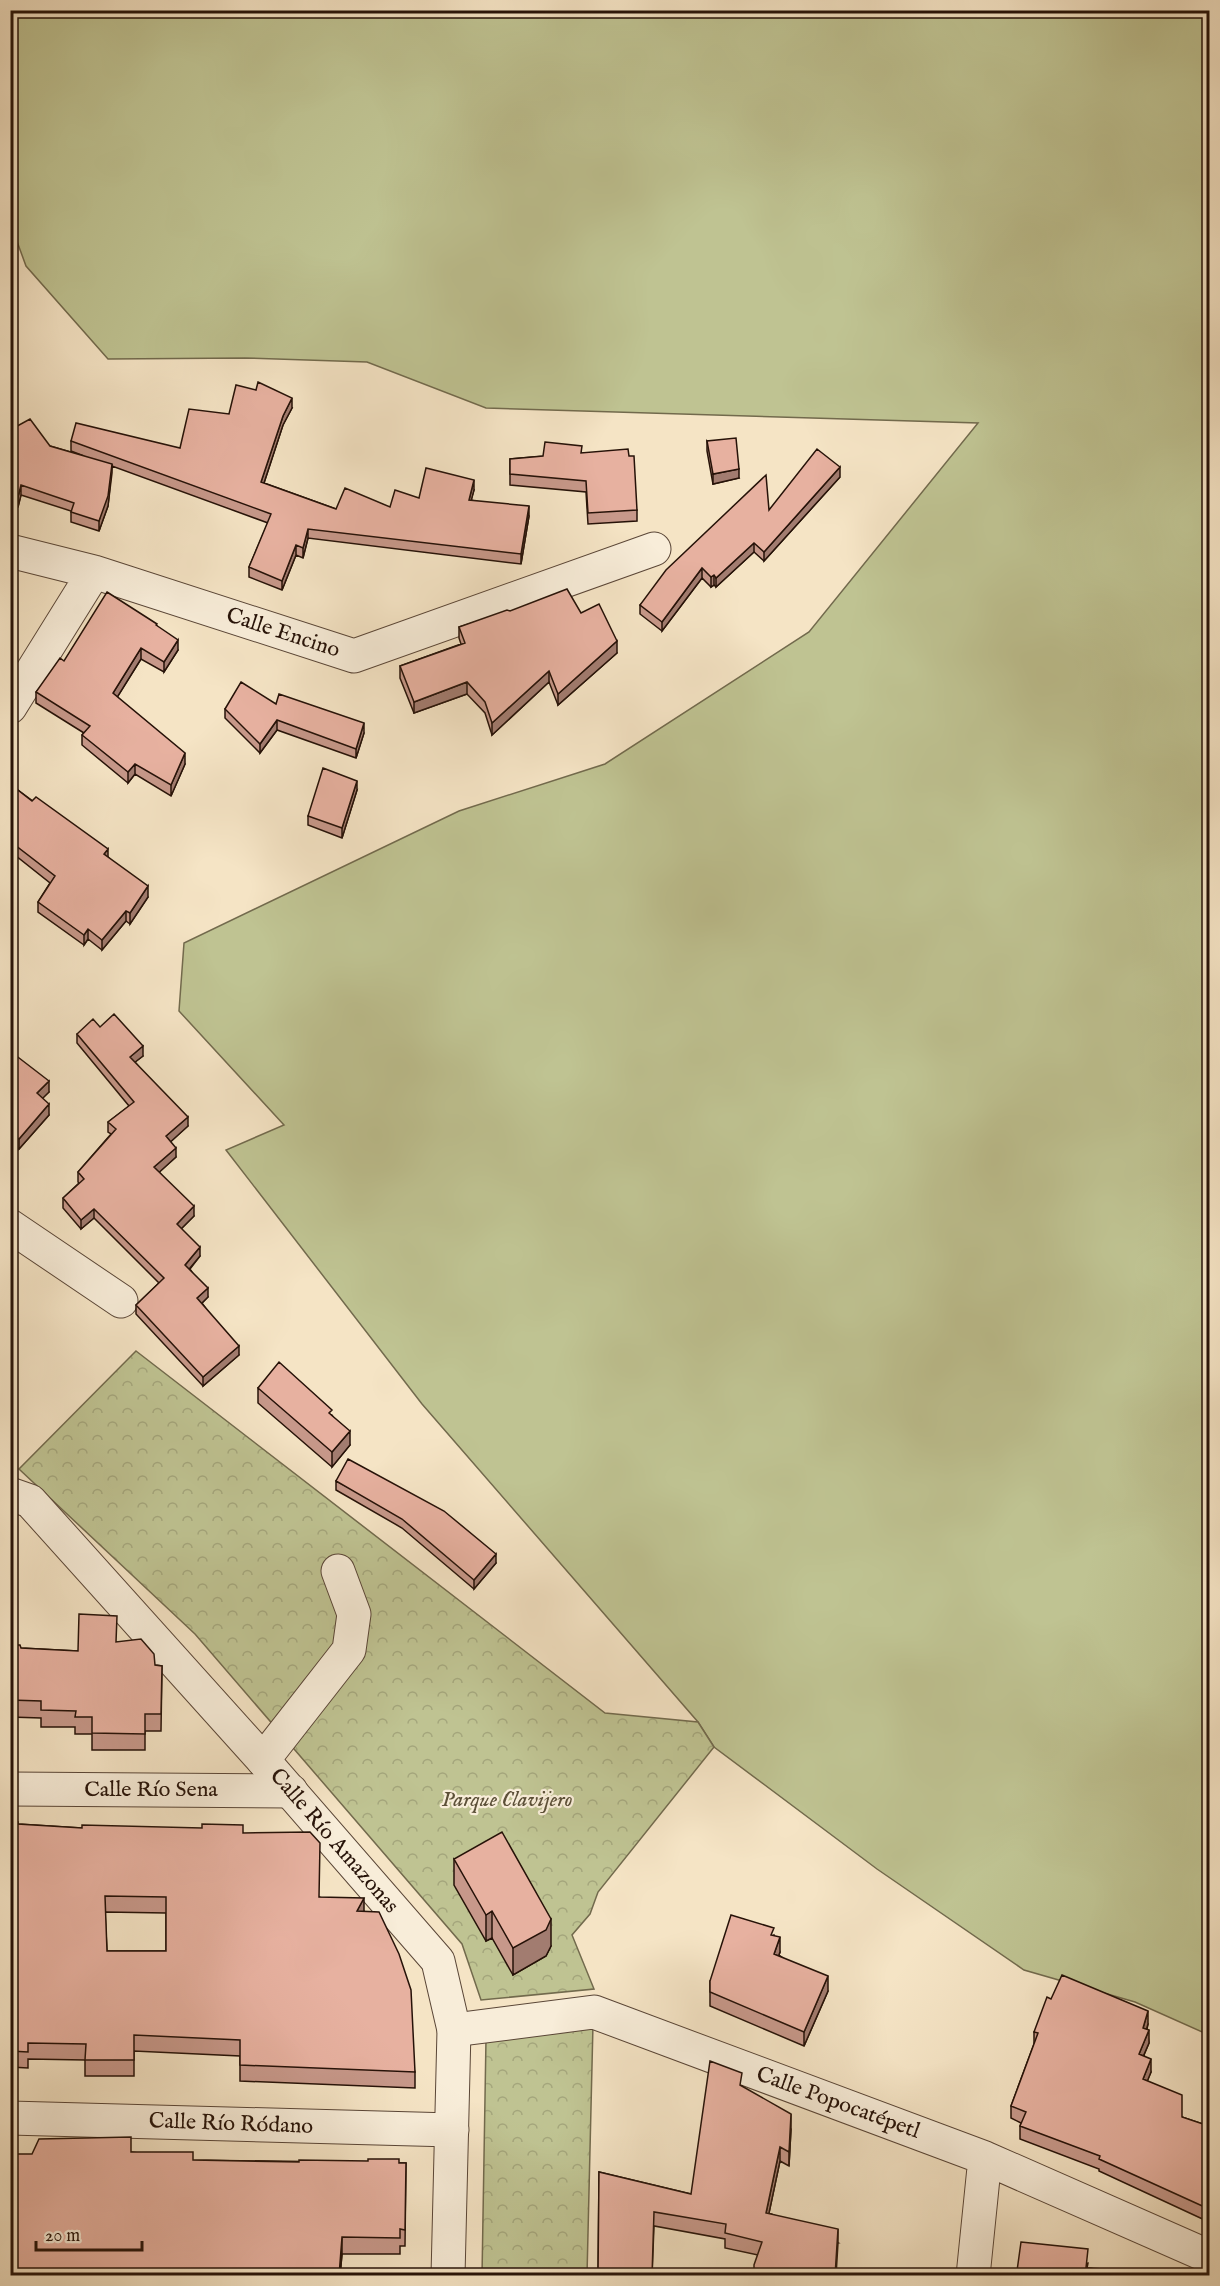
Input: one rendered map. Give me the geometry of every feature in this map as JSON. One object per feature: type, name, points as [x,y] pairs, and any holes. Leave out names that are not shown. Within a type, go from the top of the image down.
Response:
[{"type":"street","name":"Calle Encino","points":[[10,550],[94,572],[354,656],[654,549]]},
{"type":"street","points":[[10,707],[94,572]]},
{"type":"street","points":[[10,1226],[121,1301]]},
{"type":"street","name":"Calle Río Amazonas","points":[[10,1494],[30,1501],[291,1791],[438,1961],[454,2030],[448,2276]]},
{"type":"street","points":[[263,1760],[349,1650],[354,1614],[338,1571]]},
{"type":"street","name":"Calle Río Sena","points":[[10,1789],[291,1791]]},
{"type":"street","name":"Calle Popocatépetl","points":[[454,2030],[594,2012],[985,2158],[1209,2257]]},
{"type":"street","name":"Calle Río Ródano","points":[[10,2118],[452,2130]]},
{"type":"street","points":[[973,2276],[985,2158]]},
{"type":"green space","points":[[11,11],[1209,11],[1209,2035],[1135,2002],[1024,1970],[877,1869],[714,1747],[698,1722],[422,1404],[226,1150],[284,1125],[179,1011],[184,943],[459,811],[605,764],[809,632],[978,423],[486,408],[367,362],[245,358],[108,359],[26,266],[11,225]]},
{"type":"green space","name":"Parque Clavijero","points":[[136,1351],[605,1713],[698,1722],[714,1747],[598,1892],[590,1914],[572,1935],[594,1989],[481,2000],[462,1944],[195,1634],[19,1469]]},
{"type":"green space","points":[[593,2024],[587,2275],[482,2276],[486,2039]]},
{"type":"building","points":[[258,382],[292,398],[283,416],[261,482],[336,509],[345,488],[390,507],[395,490],[419,498],[426,468],[474,480],[469,500],[529,506],[521,554],[308,529],[303,548],[296,545],[282,581],[249,567],[271,514],[71,441],[76,423],[180,448],[189,409],[229,414],[236,385],[256,390]]},
{"type":"building","points":[[30,419],[50,446],[112,464],[108,496],[99,521],[71,512],[74,503],[21,485],[18,497],[10,497],[10,430]]},
{"type":"building","points":[[736,438],[739,469],[713,474],[707,441]]},
{"type":"building","points":[[545,442],[582,446],[581,453],[628,449],[629,456],[634,456],[637,510],[588,513],[586,481],[510,474],[510,459],[543,456]]},
{"type":"building","points":[[817,449],[840,467],[764,552],[754,543],[716,578],[714,575],[711,577],[702,568],[662,622],[640,605],[666,570],[766,475],[769,510]]},
{"type":"building","points":[[567,589],[581,613],[599,604],[617,641],[558,694],[549,671],[492,723],[485,702],[467,682],[414,702],[400,666],[465,643],[459,627],[507,610],[510,611]]},
{"type":"building","points":[[107,592],[178,640],[164,662],[141,648],[113,693],[185,753],[171,785],[135,764],[128,772],[82,735],[90,726],[36,692],[60,658],[64,661]]},
{"type":"building","points":[[241,682],[276,704],[279,694],[364,723],[356,749],[277,720],[260,744],[225,709]]},
{"type":"building","points":[[323,768],[357,781],[342,828],[308,816]]},
{"type":"building","points":[[10,784],[32,801],[36,797],[108,849],[104,854],[148,886],[130,913],[126,911],[102,940],[88,929],[84,935],[38,902],[55,876],[10,842]]},
{"type":"building","points":[[114,1014],[143,1046],[130,1057],[188,1117],[166,1136],[176,1148],[154,1167],[194,1206],[177,1224],[200,1247],[185,1265],[208,1288],[197,1298],[239,1346],[203,1377],[136,1305],[164,1278],[94,1209],[81,1220],[63,1198],[84,1179],[78,1172],[116,1129],[108,1122],[134,1102],[77,1034],[93,1019],[100,1027]]},
{"type":"building","points":[[10,1051],[49,1081],[37,1093],[49,1104],[19,1139],[14,1141],[10,1138]]},
{"type":"building","points":[[279,1362],[332,1410],[329,1413],[350,1431],[332,1452],[258,1388]]},
{"type":"building","points":[[348,1459],[444,1511],[496,1554],[474,1580],[402,1519],[336,1481]]},
{"type":"building","points":[[10,1525],[17,1525],[17,1570],[10,1570]]},
{"type":"building","points":[[79,1614],[117,1616],[116,1642],[141,1639],[154,1654],[155,1665],[162,1666],[161,1714],[145,1714],[145,1734],[92,1733],[92,1717],[75,1717],[76,1711],[41,1710],[41,1701],[10,1700],[10,1645],[20,1645],[21,1648],[78,1651]]},
{"type":"building","points":[[10,1822],[82,1828],[82,1825],[202,1828],[202,1824],[243,1825],[243,1833],[310,1832],[320,1843],[319,1897],[364,1898],[357,1911],[379,1912],[399,1954],[411,1990],[415,2072],[240,2065],[240,2040],[134,2035],[134,2060],[85,2060],[86,2044],[28,2043],[28,2052],[10,2051]],"holes":[[[105,1896],[166,1897],[166,1951],[107,1951]]]},
{"type":"building","points":[[502,1832],[551,1919],[546,1930],[513,1948],[492,1911],[486,1915],[454,1859]]},
{"type":"building","points":[[731,1915],[774,1928],[771,1935],[780,1937],[774,1954],[828,1976],[804,2032],[710,1992],[710,1981]]},
{"type":"building","points":[[1062,1975],[1148,2011],[1143,2028],[1149,2030],[1139,2054],[1151,2059],[1143,2079],[1182,2095],[1182,2117],[1209,2126],[1209,2150],[1206,2160],[1209,2162],[1209,2209],[1099,2159],[1100,2156],[1020,2126],[1026,2112],[1011,2106],[1038,2033],[1034,2032],[1047,1997],[1051,1999]]},
{"type":"building","points":[[710,2061],[742,2073],[740,2085],[791,2114],[789,2152],[780,2147],[766,2213],[838,2229],[835,2276],[754,2276],[754,2265],[762,2242],[725,2233],[726,2224],[654,2212],[652,2276],[598,2276],[599,2172],[691,2194]]},
{"type":"building","points":[[131,2137],[131,2152],[193,2152],[193,2160],[299,2162],[299,2160],[399,2159],[399,2163],[406,2163],[405,2230],[400,2229],[400,2238],[342,2237],[339,2276],[10,2276],[10,2154],[32,2154],[39,2139]]},
{"type":"building","points":[[1021,2242],[1088,2249],[1086,2268],[1157,2272],[1157,2276],[1022,2276],[1023,2272],[1017,2271]]},
{"type":"building","points":[[1203,2267],[1209,2270],[1209,2276],[1202,2276]]}]
